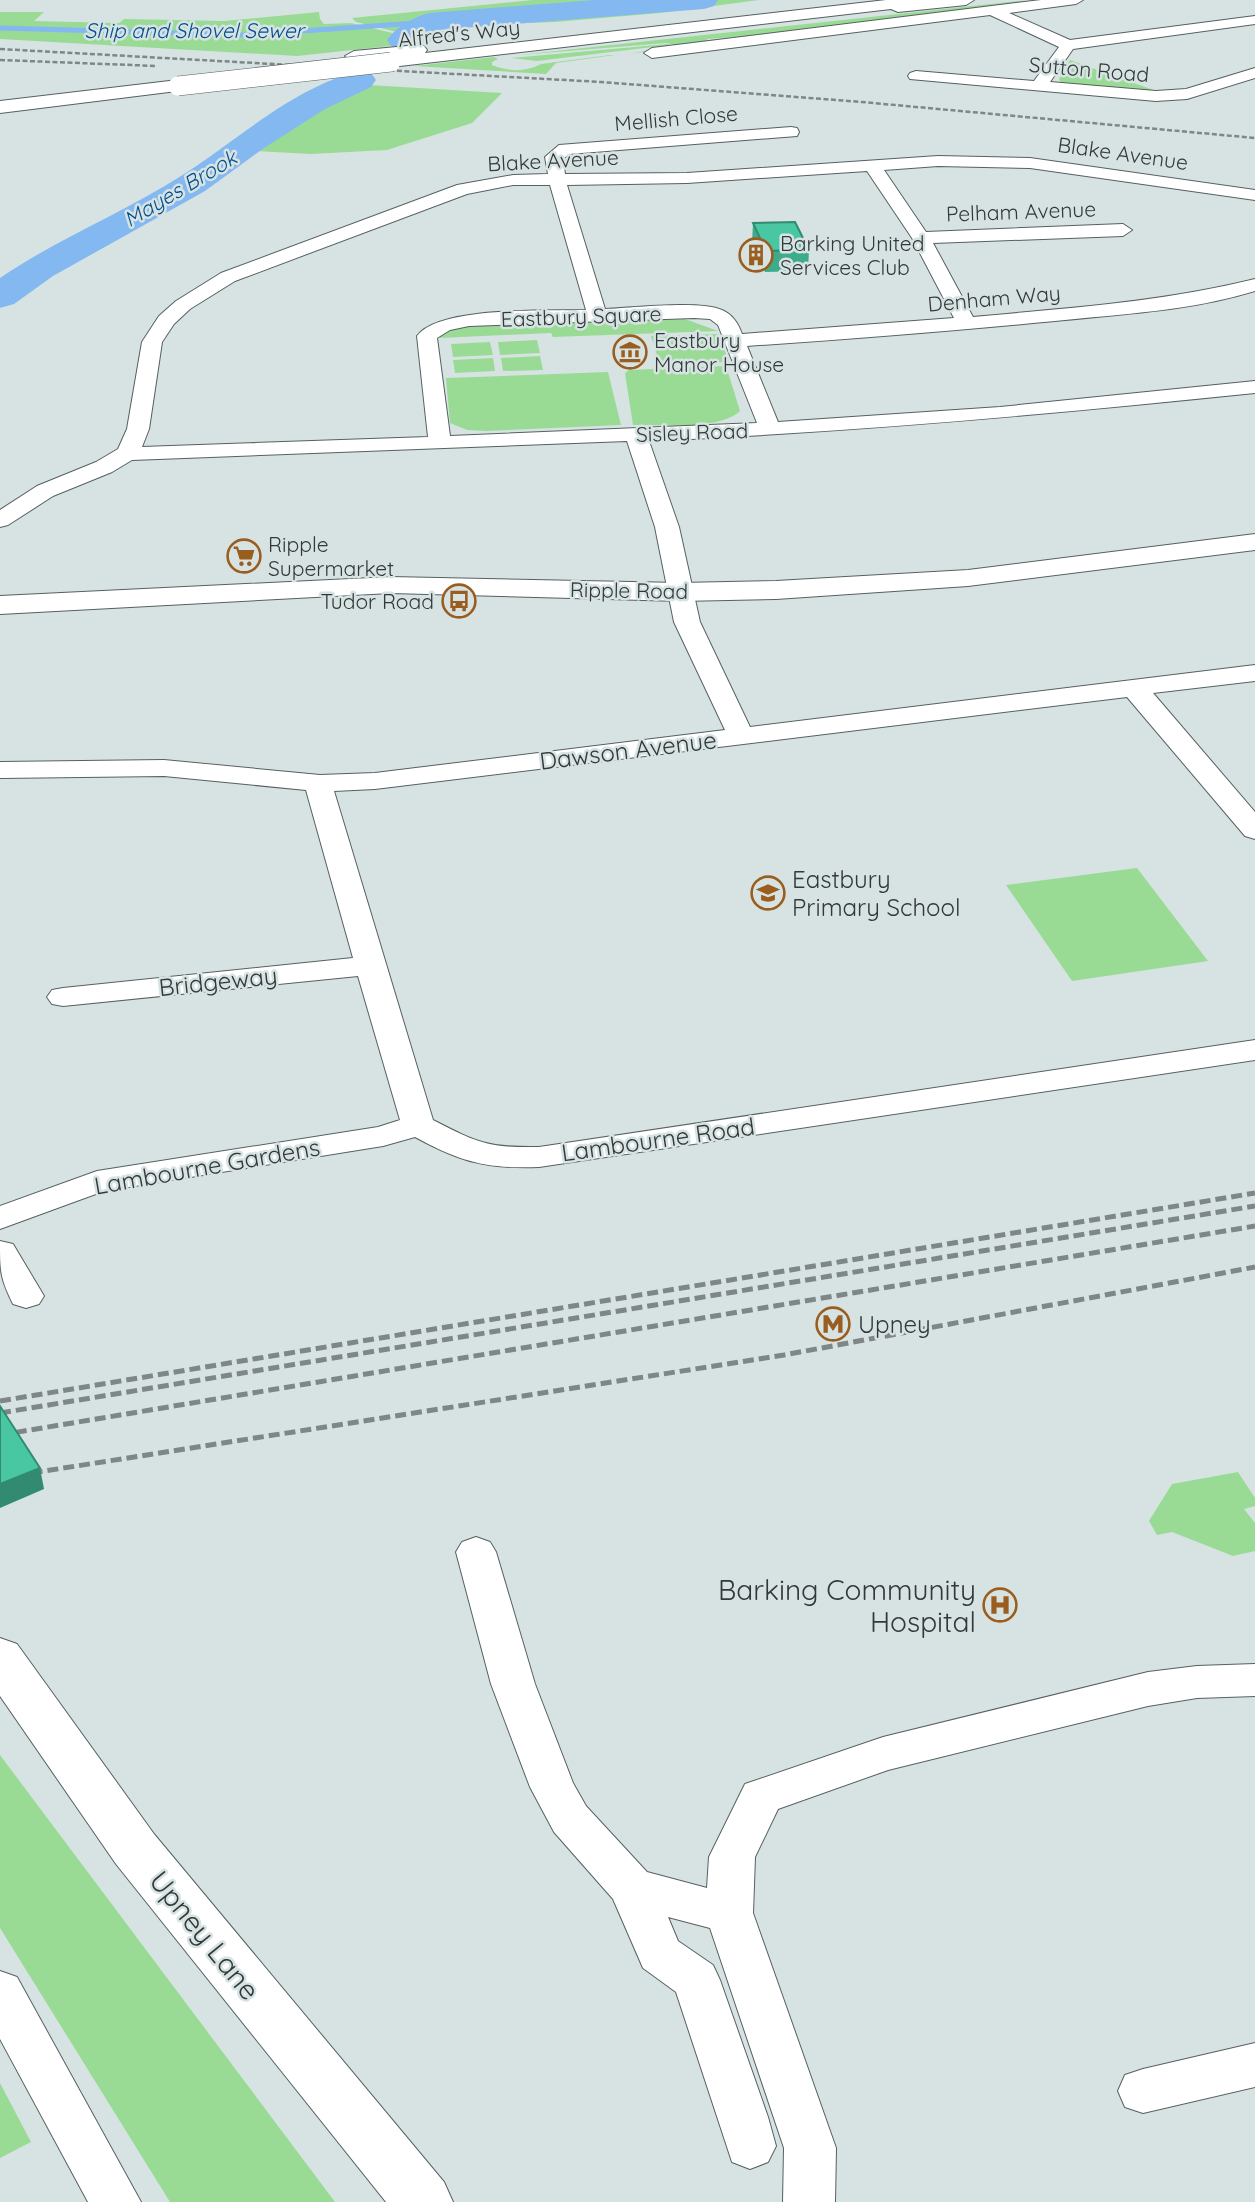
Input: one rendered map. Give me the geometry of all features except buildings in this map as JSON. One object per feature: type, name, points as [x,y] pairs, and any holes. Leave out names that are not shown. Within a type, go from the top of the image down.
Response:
[{"type":"main road","name":"Alfred's Way","points":[[0,96],[844,0]]},
{"type":"main road","name":"Alfred's Way","points":[[0,107],[830,13],[922,0]]},
{"type":"main road","points":[[830,13],[966,0]]},
{"type":"main road","name":"Ripple Road","points":[[0,605],[391,585],[680,592],[776,590],[968,578],[1255,542]]},
{"type":"main road","name":"Upney Lane","points":[[0,1657],[135,1849],[423,2202]]},
{"type":"street","points":[[652,53],[1076,0]]},
{"type":"street","points":[[991,10],[1068,45],[1255,20]]},
{"type":"street","points":[[1039,86],[1068,45]]},
{"type":"street","name":"Sutton Road","points":[[916,76],[1173,95],[1211,88],[1255,73]]},
{"type":"street","name":"Mellish Close","points":[[557,180],[554,157],[565,149],[791,132]]},
{"type":"street","name":"Blake Avenue","points":[[128,453],[138,429],[152,342],[166,320],[183,305],[228,277],[463,190],[513,180],[687,178],[938,161],[1030,163],[1255,195]]},
{"type":"street","points":[[872,165],[921,237],[967,324]]},
{"type":"street","points":[[557,180],[597,315]]},
{"type":"street","name":"Pelham Avenue","points":[[921,237],[1123,230]]},
{"type":"street","name":"Denham Way","points":[[736,341],[967,324],[1224,296],[1255,285]]},
{"type":"street","name":"Eastbury Square","points":[[440,441],[427,336],[443,326],[469,320],[597,315],[694,312],[715,314],[727,322],[770,429]]},
{"type":"street","name":"Sisley Road","points":[[128,453],[165,454],[770,429],[1000,413],[1255,387]]},
{"type":"street","points":[[636,434],[667,527],[687,622],[741,736]]},
{"type":"street","points":[[0,520],[45,491],[104,467],[128,453]]},
{"type":"street","name":"Dawson Avenue","points":[[0,771],[164,768],[320,783],[375,781],[1255,673]]},
{"type":"street","points":[[1135,689],[1255,830]]},
{"type":"street","points":[[320,783],[320,793],[418,1125]]},
{"type":"street","name":"Bridgeway","points":[[63,997],[372,965]]},
{"type":"street","name":"Lambourne Road","points":[[418,1125],[461,1148],[499,1158],[538,1157],[1255,1050]]},
{"type":"street","name":"Lambourne Gardens","points":[[0,1218],[97,1182],[383,1136],[418,1125]]},
{"type":"street","points":[[0,1252],[26,1297]]},
{"type":"street","points":[[476,1552],[513,1684],[552,1787],[570,1819],[632,1888],[660,1954],[696,1980],[743,2117],[750,2147]]},
{"type":"street","points":[[809,2202],[810,2148],[729,1913],[732,1857],[761,1797],[820,1774],[939,1739],[1149,1689],[1196,1682],[1255,1681]]},
{"type":"street","points":[[632,1888],[729,1913]]},
{"type":"street","points":[[0,1992],[115,2202]]},
{"type":"street","points":[[1143,2091],[1255,2065]]},
{"type":"green space","points":[[532,0],[759,0],[660,13],[555,22],[451,26],[417,37],[356,22],[352,18]]},
{"type":"green space","points":[[1058,0],[785,34],[706,39],[712,42],[629,54],[675,45],[666,43],[519,55],[1018,1]]},
{"type":"green space","points":[[0,12],[44,12],[34,21],[119,23],[124,19],[224,21],[319,12],[324,24],[351,23],[413,38],[409,40],[442,31],[455,32],[445,40],[297,56],[0,39]]},
{"type":"green space","points":[[668,44],[537,61],[511,58]]},
{"type":"green space","points":[[615,55],[556,63],[546,74],[414,66],[494,57],[498,59],[492,62],[492,65],[517,70],[541,64]]},
{"type":"green space","points":[[1070,60],[1159,92],[1061,83],[1059,79]]},
{"type":"green space","points":[[369,85],[502,93],[472,123],[387,150],[311,154],[255,151],[309,112]]},
{"type":"green space","points":[[685,319],[718,331],[553,337],[551,333],[440,338],[437,333],[447,327]]},
{"type":"green space","points":[[718,334],[729,362],[660,365],[651,336]]},
{"type":"green space","points":[[537,340],[540,353],[500,355],[498,342]]},
{"type":"green space","points":[[490,342],[493,355],[453,357],[451,344]]},
{"type":"green space","points":[[540,356],[543,370],[503,371],[501,358]]},
{"type":"green space","points":[[493,358],[495,371],[455,373],[453,360]]},
{"type":"green space","points":[[726,366],[740,411],[730,417],[704,424],[633,425],[625,373],[629,370]]},
{"type":"green space","points":[[608,372],[621,425],[486,431],[467,430],[450,423],[446,378]]},
{"type":"green space","points":[[1137,868],[1208,961],[1072,981],[1006,885]]},
{"type":"green space","points":[[1238,1472],[1255,1498],[1255,1506],[1244,1509],[1255,1523],[1255,1551],[1233,1556],[1172,1532],[1157,1535],[1149,1521],[1172,1484]]},
{"type":"green space","points":[[0,1755],[335,2202],[170,2202],[0,1928]]},
{"type":"green space","points":[[0,2083],[31,2142],[0,2158]]},
{"type":"waterway","name":"Mayes Brook","points":[[402,40],[429,22],[704,0]]},
{"type":"waterway","name":"Ship and Shovel Sewer","points":[[0,28],[247,35],[429,22]]},
{"type":"waterway","name":"Mayes Brook","points":[[0,296],[40,268],[193,184],[252,141],[314,102],[360,80]]},
{"type":"railway","points":[[0,49],[601,82],[862,102],[1255,138]]},
{"type":"railway","points":[[0,60],[157,66]]},
{"type":"railway","points":[[0,1401],[1255,1193]]},
{"type":"railway","points":[[0,1413],[1255,1206]]},
{"type":"railway","points":[[0,1435],[1255,1226]]},
{"type":"railway","points":[[0,1478],[784,1355],[1255,1267]]},
{"type":"place","name":"Barking United Services Club","points":[[756,255]]},
{"type":"place","name":"Eastbury Manor House","points":[[630,352]]},
{"type":"place","name":"Ripple Supermarket","points":[[244,556]]},
{"type":"place","name":"Tudor Road","points":[[459,601]]},
{"type":"place","name":"Eastbury Primary School","points":[[768,893]]},
{"type":"place","name":"Upney","points":[[833,1324]]},
{"type":"place","name":"Barking Community Hospital","points":[[1000,1605]]}]
